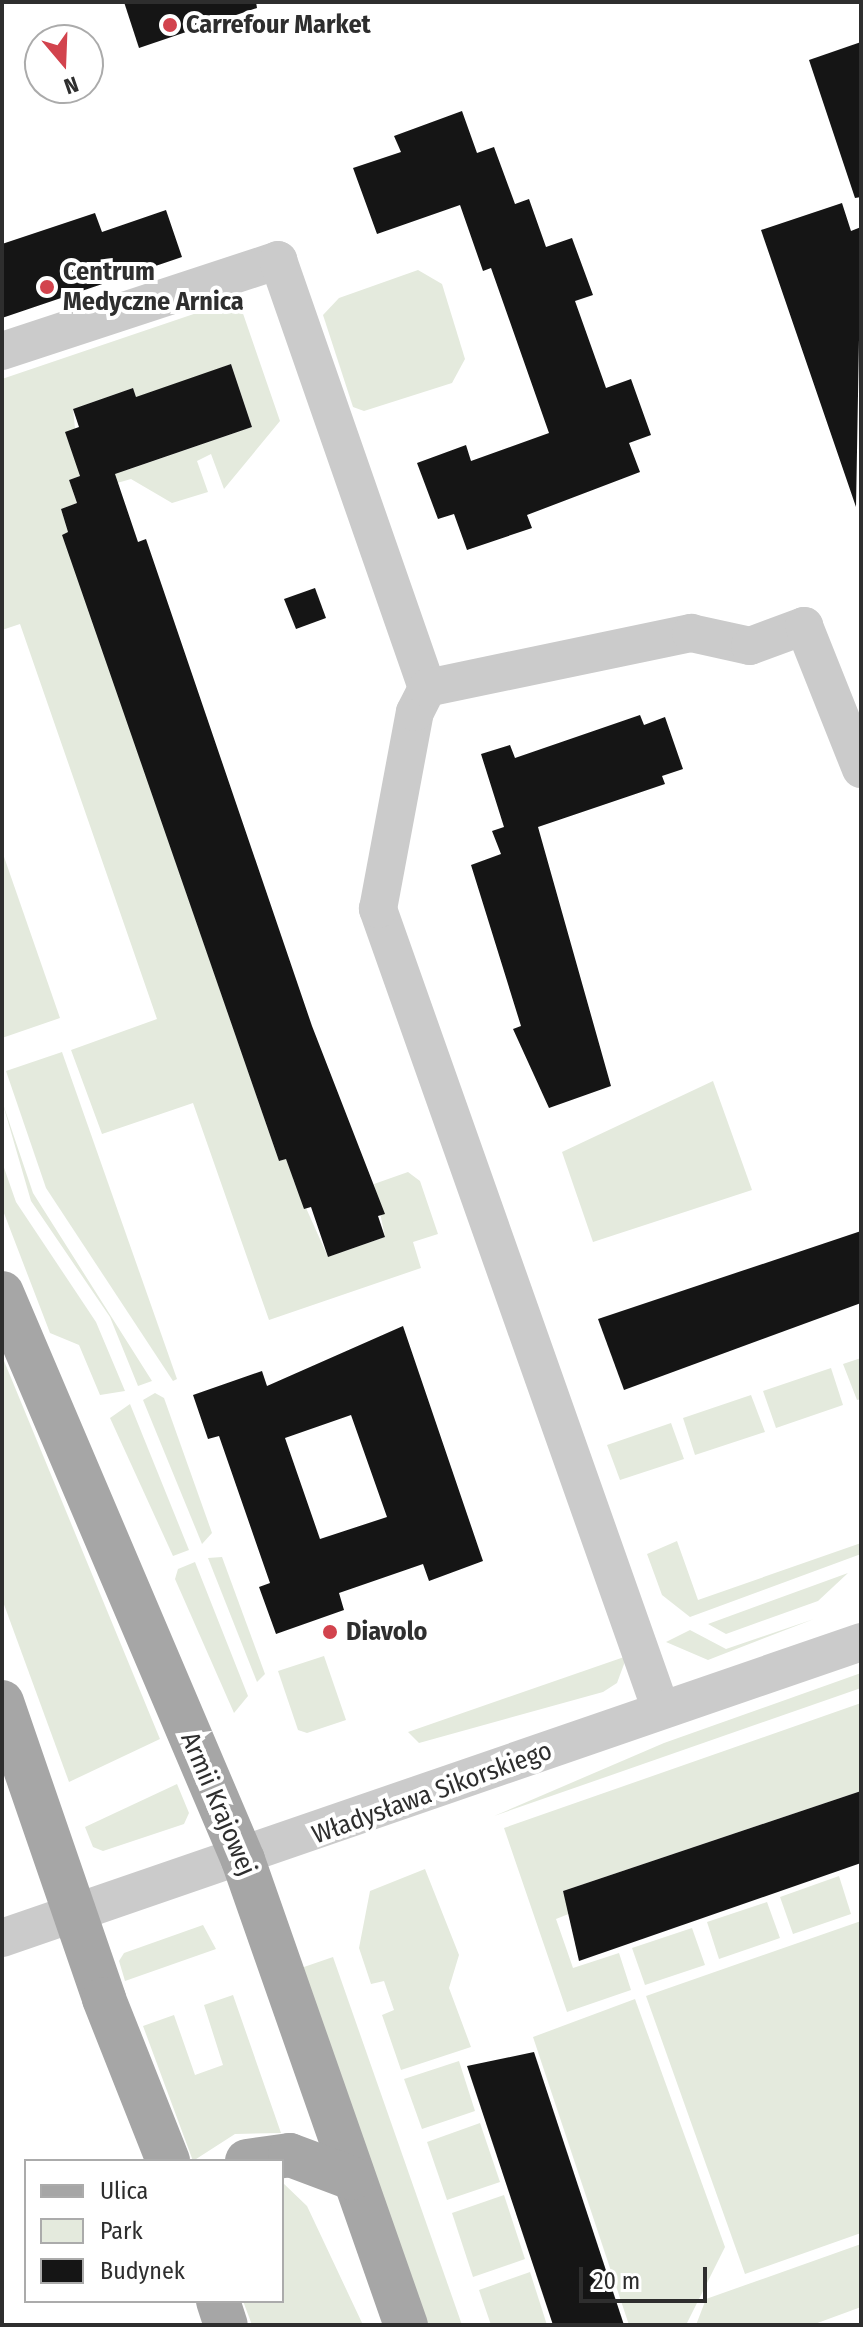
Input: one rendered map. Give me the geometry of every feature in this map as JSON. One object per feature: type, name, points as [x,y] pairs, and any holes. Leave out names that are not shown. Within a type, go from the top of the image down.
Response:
[{"type":"main road","name":"Armii Krajowej","points":[[2,1293],[243,1860],[406,2325]]},
{"type":"main road","points":[[2,1702],[167,2159]]},
{"type":"main road","points":[[261,2159],[290,2155],[352,2178]]},
{"type":"main road","points":[[219,2303],[226,2325]]},
{"type":"street","points":[[2,351],[278,260],[427,688],[415,712],[378,909],[661,1710]]},
{"type":"street","points":[[427,688],[691,633],[750,646],[804,626],[861,769]]},
{"type":"street","name":"Władysława Sikorskiego","points":[[2,1938],[243,1860],[661,1710],[861,1642]]},
{"type":"green space","points":[[418,270],[442,284],[465,359],[452,383],[364,411],[353,407],[323,315],[339,298]]},
{"type":"green space","points":[[238,299],[280,421],[224,489],[211,454],[197,461],[208,492],[172,503],[131,479],[117,483],[112,468],[127,470],[252,427],[231,364],[138,403],[133,388],[73,409],[80,476],[69,480],[77,503],[61,509],[68,532],[63,535],[279,1161],[293,1156],[293,1179],[328,1257],[385,1237],[374,1184],[408,1172],[420,1181],[438,1234],[413,1242],[421,1268],[269,1320],[193,1103],[102,1134],[71,1050],[157,1019],[20,624],[2,630],[2,379]]},
{"type":"green space","points":[[2,851],[60,1018],[2,1038]]},
{"type":"green space","points":[[62,1052],[177,1379],[173,1381],[46,1188],[6,1071]]},
{"type":"green space","points":[[713,1081],[752,1190],[593,1242],[562,1152]]},
{"type":"green space","points":[[2,1101],[33,1193],[152,1381],[138,1386],[110,1317],[31,1201]]},
{"type":"green space","points":[[2,1162],[16,1202],[96,1322],[125,1391],[100,1395],[79,1345],[50,1333],[2,1208]]},
{"type":"green space","points":[[2,1356],[160,1739],[69,1782],[2,1599]]},
{"type":"green space","points":[[861,1358],[861,1399],[857,1400],[843,1364]]},
{"type":"green space","points":[[831,1368],[843,1405],[776,1428],[763,1391]]},
{"type":"green space","points":[[155,1393],[164,1398],[212,1533],[202,1544],[143,1400]]},
{"type":"green space","points":[[751,1395],[765,1432],[695,1455],[683,1418]]},
{"type":"green space","points":[[130,1404],[189,1550],[173,1556],[110,1418]]},
{"type":"green space","points":[[671,1423],[684,1459],[620,1480],[607,1445]]},
{"type":"green space","points":[[677,1541],[698,1600],[861,1543],[861,1554],[690,1617],[662,1595],[647,1554]]},
{"type":"green space","points":[[222,1557],[265,1674],[257,1682],[208,1558]]},
{"type":"green space","points":[[195,1562],[248,1696],[234,1713],[175,1579],[178,1569]]},
{"type":"green space","points":[[848,1573],[818,1601],[726,1634],[708,1624]]},
{"type":"green space","points":[[814,1619],[708,1660],[666,1642],[690,1630],[726,1649]]},
{"type":"green space","points":[[324,1656],[346,1720],[307,1733],[298,1730],[278,1671]]},
{"type":"green space","points":[[627,1656],[617,1683],[603,1692],[419,1743],[408,1732]]},
{"type":"green space","points":[[861,1673],[861,1688],[494,1816],[664,1743]]},
{"type":"green space","points":[[861,1703],[861,1791],[563,1891],[571,1913],[556,1919],[573,1968],[619,1953],[631,1990],[567,2012],[504,1828]]},
{"type":"green space","points":[[177,1784],[189,1813],[184,1824],[103,1851],[93,1847],[85,1827]]},
{"type":"green space","points":[[425,1869],[459,1955],[449,1988],[471,2047],[401,2070],[382,2015],[394,2010],[384,1981],[371,1984],[359,1948],[370,1891]]},
{"type":"green space","points":[[839,1876],[851,1914],[793,1934],[780,1897]]},
{"type":"green space","points":[[767,1902],[780,1938],[719,1959],[707,1922]]},
{"type":"green space","points":[[861,1921],[861,2233],[745,2274],[646,1996]]},
{"type":"green space","points":[[203,1925],[216,1949],[125,1981],[119,1961],[124,1953]]},
{"type":"green space","points":[[692,1928],[705,1965],[645,1985],[632,1948]]},
{"type":"green space","points":[[333,1957],[462,2325],[425,2325],[301,1968]]},
{"type":"green space","points":[[233,1995],[281,2133],[235,2134],[192,2159],[143,2026],[174,2015],[195,2075],[223,2065],[204,2005]]},
{"type":"green space","points":[[635,1999],[725,2247],[686,2325],[629,2325],[533,2037]]},
{"type":"green space","points":[[459,2061],[475,2111],[422,2129],[404,2079]]},
{"type":"green space","points":[[480,2123],[500,2182],[447,2200],[427,2142]]},
{"type":"green space","points":[[284,2184],[307,2206],[363,2325],[252,2325],[244,2303],[284,2303]]},
{"type":"green space","points":[[504,2195],[525,2259],[473,2277],[452,2213]]},
{"type":"green space","points":[[861,2244],[861,2307],[812,2325],[696,2325],[706,2299]]},
{"type":"green space","points":[[530,2272],[547,2325],[491,2325],[479,2290]]},
{"type":"building","name":"Carrefour Market","points":[[124,2],[256,2],[257,8],[139,48]]},
{"type":"building","points":[[861,42],[861,197],[855,198],[809,60]]},
{"type":"building","points":[[462,111],[477,153],[494,147],[515,204],[529,199],[546,247],[572,238],[593,295],[575,301],[606,388],[631,379],[651,435],[629,443],[640,472],[527,515],[532,528],[467,550],[454,514],[438,519],[417,463],[466,445],[471,461],[549,433],[491,268],[483,271],[460,205],[377,234],[353,168],[401,152],[394,136]]},
{"type":"building","points":[[842,203],[851,231],[861,227],[856,507],[761,230]]},
{"type":"building","name":"Centrum Medyczne Arnica","points":[[166,210],[182,257],[2,318],[2,244],[95,213],[102,232]]},
{"type":"building","points":[[231,364],[252,427],[115,474],[138,542],[146,539],[312,1026],[385,1214],[378,1216],[385,1237],[328,1257],[311,1207],[304,1209],[286,1159],[279,1161],[62,535],[68,532],[61,509],[77,503],[69,480],[80,476],[65,432],[79,427],[73,409],[133,388],[136,397]]},
{"type":"building","points":[[315,588],[326,618],[296,629],[284,599]]},
{"type":"building","points":[[640,715],[644,725],[665,717],[683,769],[662,776],[665,784],[538,827],[611,1086],[549,1108],[513,1029],[521,1026],[471,865],[501,854],[492,831],[504,827],[481,754],[510,745],[515,758]]},
{"type":"building","points":[[861,1231],[861,1303],[624,1390],[598,1319]]},
{"type":"building","points":[[403,1326],[483,1561],[429,1581],[423,1564],[339,1593],[344,1610],[276,1634],[259,1587],[270,1583],[219,1436],[208,1439],[193,1395],[262,1371],[267,1386]],"holes":[[[351,1415],[387,1517],[320,1539],[285,1438]]]},
{"type":"building","points":[[861,1791],[861,1863],[579,1961],[563,1891]]},
{"type":"building","points":[[534,2052],[624,2325],[553,2325],[467,2066]]},
{"type":"place","name":"Carrefour Market","points":[[170,25]]},
{"type":"place","name":"Centrum Medyczne Arnica","points":[[47,287]]},
{"type":"place","name":"Diavolo","points":[[330,1632]]}]
